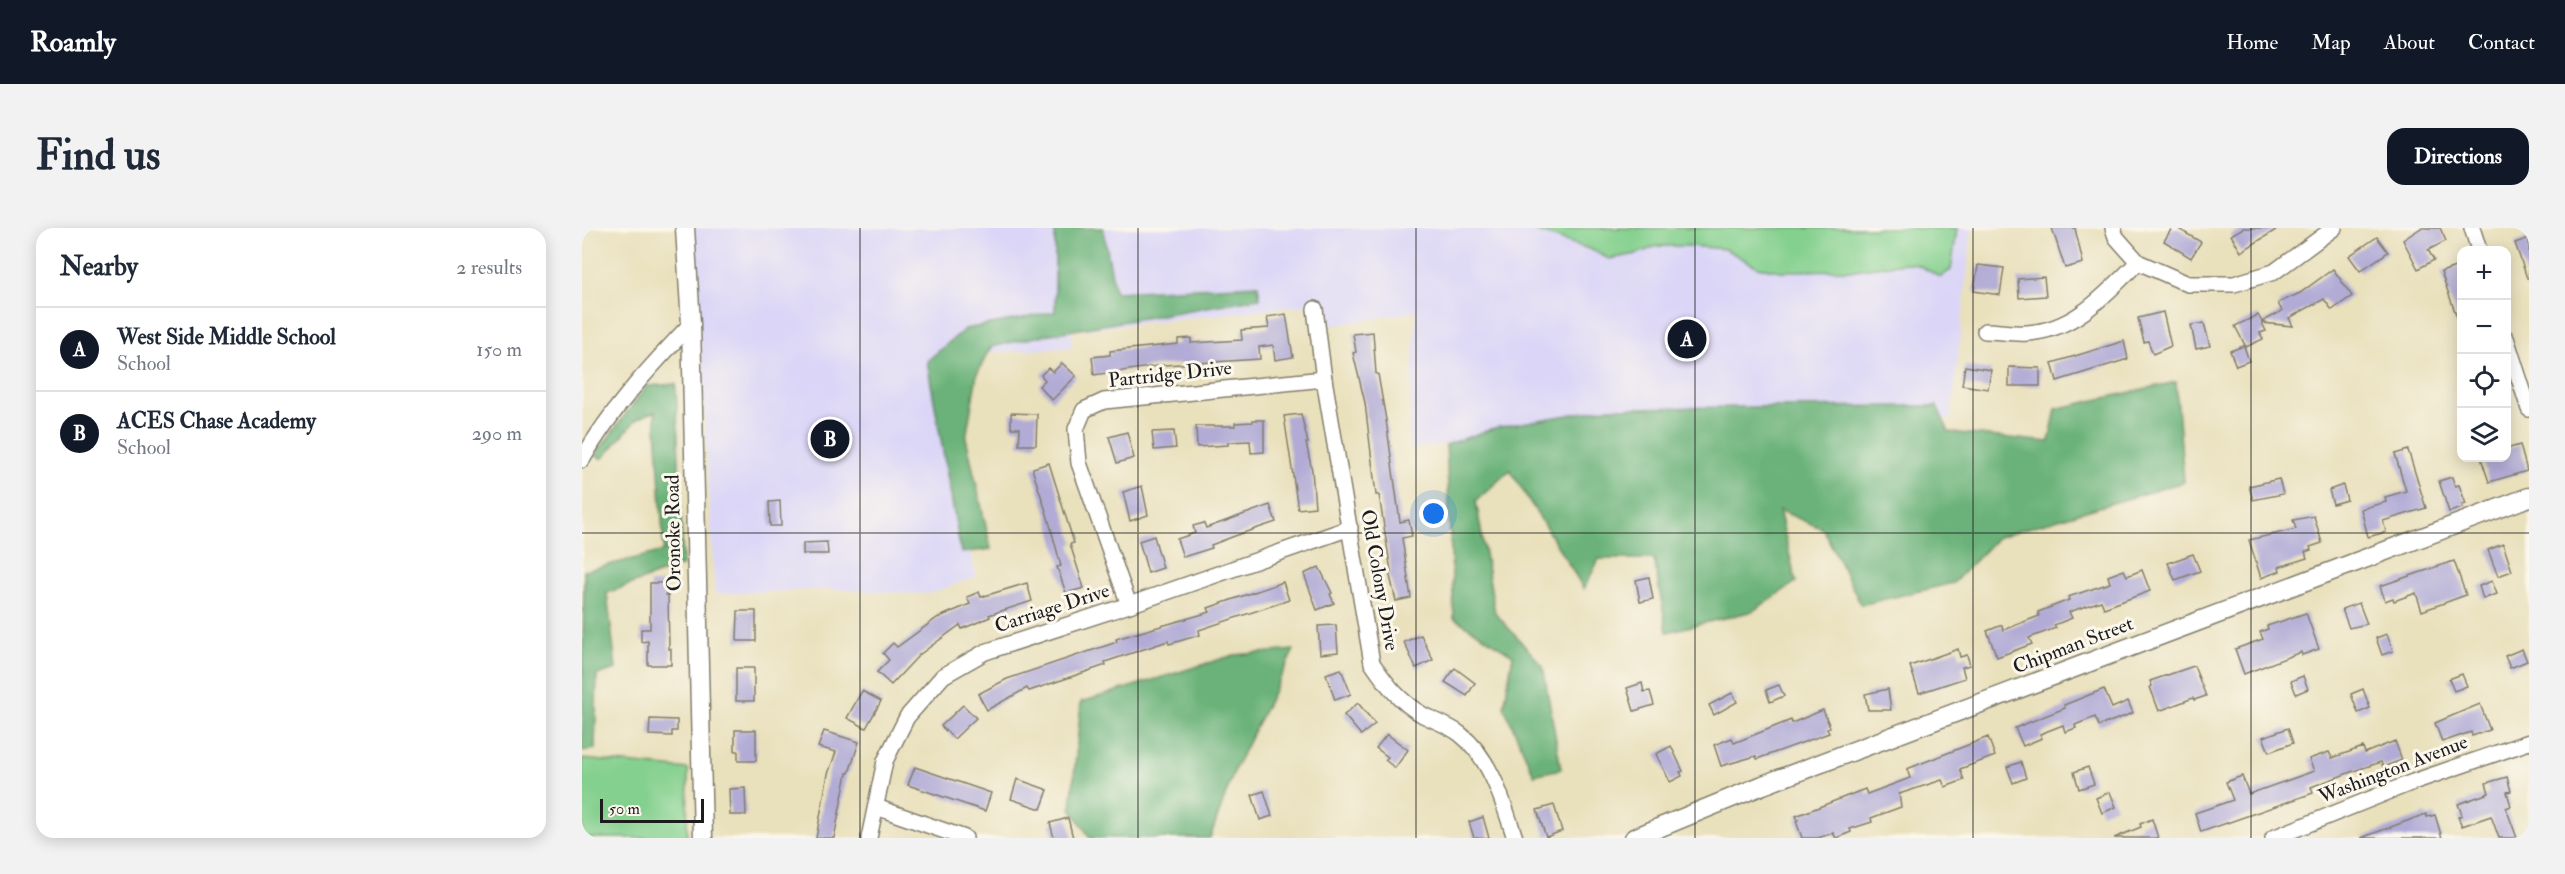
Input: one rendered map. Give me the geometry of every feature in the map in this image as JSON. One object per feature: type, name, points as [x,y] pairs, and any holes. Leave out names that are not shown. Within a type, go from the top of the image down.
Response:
[{"type":"street","name":"Oronoke Road","points":[[685,228],[691,324],[703,838]]},
{"type":"street","points":[[2113,228],[2116,237],[2138,262],[2188,284],[2234,284],[2274,272],[2334,228]]},
{"type":"street","points":[[2472,228],[2478,246]]},
{"type":"street","points":[[1985,330],[2029,333],[2063,324],[2092,308],[2138,262]]},
{"type":"street","name":"Old Colony Drive","points":[[1316,309],[1324,379],[1372,663],[1390,690],[1420,713],[1460,734],[1480,757],[1498,788],[1515,838]]},
{"type":"street","points":[[582,460],[593,440],[639,378],[691,324]]},
{"type":"street","points":[[2511,353],[2529,409]]},
{"type":"street","name":"Partridge Drive","points":[[1129,605],[1079,464],[1076,429],[1084,410],[1104,401],[1324,379]]},
{"type":"street","name":"Chipman Street","points":[[1634,838],[1774,781],[2529,497]]},
{"type":"street","name":"Carriage Drive","points":[[869,838],[885,761],[906,717],[943,676],[985,652],[1129,605],[1350,528]]},
{"type":"street","name":"Washington Avenue","points":[[2273,838],[2413,782],[2529,742]]},
{"type":"street","points":[[876,807],[964,838]]},
{"type":"shaded area","points":[[693,228],[1972,228],[1951,419],[1719,427],[1576,428],[1408,449],[1416,311],[1330,326],[1326,306],[1294,306],[1072,331],[1072,347],[960,355],[947,393],[966,537],[976,577],[928,594],[828,589],[715,594]]},
{"type":"green space","points":[[1055,228],[1103,228],[1115,292],[1258,285],[1260,298],[1045,335],[991,347],[977,374],[966,438],[991,549],[961,553],[927,361],[965,329],[1055,312]]},
{"type":"green space","points":[[1527,228],[1957,228],[1951,270],[1940,277],[1918,265],[1905,263],[1854,270],[1781,271],[1758,267],[1725,249],[1691,246],[1657,246],[1637,254],[1609,259],[1592,250]]},
{"type":"green space","points":[[2176,382],[2184,482],[1998,537],[1953,583],[1861,605],[1823,529],[1779,510],[1796,582],[1753,611],[1667,632],[1654,559],[1599,559],[1584,589],[1510,470],[1476,501],[1495,613],[1543,666],[1561,769],[1534,775],[1504,707],[1513,655],[1454,618],[1446,445],[1494,428],[1607,408],[1937,406],[1949,432],[2049,442],[2056,409]]},
{"type":"green space","points":[[676,384],[683,565],[607,593],[616,669],[597,675],[595,749],[582,751],[584,571],[664,551],[655,411],[637,419],[602,459],[595,455],[647,386]]},
{"type":"green space","points":[[1294,650],[1235,769],[1210,838],[1090,838],[1071,808],[1081,702],[1234,655]]},
{"type":"green space","points":[[582,759],[688,769],[687,838],[582,838]]},
{"type":"building","points":[[2052,228],[2075,228],[2083,263],[2065,268]]},
{"type":"building","points":[[2172,228],[2177,228],[2201,242],[2191,258],[2164,241]]},
{"type":"building","points":[[2243,228],[2279,228],[2241,252],[2231,235]]},
{"type":"building","points":[[2421,228],[2440,228],[2446,241],[2428,250],[2434,260],[2418,269],[2403,240]]},
{"type":"building","points":[[2377,237],[2388,252],[2360,271],[2349,256]]},
{"type":"building","points":[[2529,238],[2529,278],[2527,278],[2515,243]]},
{"type":"building","points":[[1978,265],[2004,268],[2000,295],[1974,291]]},
{"type":"building","points":[[2457,266],[2457,317],[2441,272]]},
{"type":"building","points":[[2333,269],[2352,296],[2332,310],[2324,299],[2289,318],[2293,326],[2262,323],[2266,331],[2260,333],[2263,339],[2246,347],[2235,326],[2258,315],[2262,322],[2282,311],[2278,303],[2300,293]]},
{"type":"building","points":[[2044,277],[2046,296],[2019,298],[2018,279]]},
{"type":"building","points":[[2163,312],[2171,346],[2153,354],[2148,341],[2144,342],[2138,318]]},
{"type":"building","points":[[1286,314],[1293,357],[1275,360],[1273,345],[1259,347],[1260,359],[1164,365],[1094,375],[1092,357],[1110,355],[1110,351],[1178,344],[1178,339],[1191,338],[1191,343],[1242,340],[1241,330],[1269,328],[1267,317]]},
{"type":"building","points":[[2204,323],[2210,346],[2196,349],[2191,325]]},
{"type":"building","points":[[1373,332],[1376,374],[1378,374],[1386,420],[1400,522],[1409,520],[1412,536],[1402,538],[1411,598],[1396,601],[1389,572],[1391,571],[1379,495],[1376,495],[1365,403],[1353,353],[1356,352],[1353,334]]},
{"type":"building","points":[[2124,341],[2128,359],[2057,381],[2052,363]]},
{"type":"building","points":[[2244,346],[2249,361],[2236,366],[2230,351]]},
{"type":"building","points":[[1062,363],[1076,376],[1052,400],[1039,386],[1045,380],[1041,375],[1048,368],[1053,372]]},
{"type":"building","points":[[1965,366],[1991,370],[1988,389],[1962,385]]},
{"type":"building","points":[[2009,367],[2040,368],[2040,386],[2009,386]]},
{"type":"building","points":[[1011,413],[1037,414],[1036,445],[1019,445],[1020,428],[1011,428]]},
{"type":"building","points":[[1301,414],[1308,443],[1306,443],[1312,470],[1315,507],[1298,509],[1284,416]]},
{"type":"building","points":[[1253,420],[1264,420],[1264,452],[1251,453],[1250,441],[1197,447],[1196,426],[1235,426],[1235,423],[1253,422]]},
{"type":"building","points":[[1174,431],[1176,448],[1154,450],[1152,432]]},
{"type":"building","points":[[1127,432],[1134,458],[1117,463],[1109,437]]},
{"type":"building","points":[[2520,445],[2527,471],[2489,482],[2482,462],[2511,462],[2511,448]]},
{"type":"building","points":[[2408,450],[2426,508],[2383,521],[2386,532],[2368,537],[2361,509],[2386,502],[2385,497],[2406,491],[2395,454]]},
{"type":"building","points":[[1049,463],[1074,543],[1070,544],[1084,588],[1066,593],[1057,567],[1061,566],[1047,514],[1033,472],[1033,468]]},
{"type":"building","points":[[2452,477],[2455,486],[2459,485],[2466,504],[2462,505],[2463,508],[2449,512],[2439,481]]},
{"type":"building","points":[[2279,479],[2283,494],[2253,500],[2249,486]]},
{"type":"building","points":[[2343,485],[2347,500],[2333,504],[2329,490]]},
{"type":"building","points":[[1142,486],[1148,515],[1130,521],[1123,492]]},
{"type":"building","points":[[780,501],[781,526],[770,526],[769,502]]},
{"type":"building","points":[[1270,505],[1276,522],[1183,557],[1177,539],[1195,533],[1193,526],[1204,523],[1206,528]]},
{"type":"building","points":[[2314,516],[2322,543],[2310,547],[2311,550],[2305,552],[2307,558],[2279,567],[2280,571],[2261,578],[2249,540],[2296,529],[2293,520]]},
{"type":"building","points":[[1154,536],[1163,568],[1148,573],[1139,541]]},
{"type":"building","points":[[827,542],[828,554],[803,554],[803,543]]},
{"type":"building","points":[[2503,544],[2512,571],[2498,576],[2488,550]]},
{"type":"building","points":[[2193,554],[2200,571],[2175,580],[2168,563]]},
{"type":"building","points":[[2454,561],[2466,595],[2422,611],[2416,593],[2394,601],[2393,598],[2385,601],[2380,586]]},
{"type":"building","points":[[1319,567],[1332,593],[1330,594],[1334,603],[1317,610],[1304,574]]},
{"type":"building","points":[[2124,570],[2127,576],[2142,570],[2150,591],[2104,608],[2101,601],[2069,612],[2072,618],[2054,625],[2056,628],[2029,638],[2032,644],[1997,657],[1987,631],[2002,625],[2003,630],[2039,616],[2038,612],[2069,600],[2068,597],[2110,583],[2108,576]]},
{"type":"building","points":[[1649,577],[1653,599],[1640,602],[1636,580]]},
{"type":"building","points":[[2492,581],[2497,594],[2483,599],[2479,586]]},
{"type":"building","points":[[1283,582],[1289,600],[1199,630],[1200,635],[1169,644],[1168,641],[1029,691],[1027,688],[987,710],[978,694],[1007,679],[1117,642],[1116,639],[1210,612],[1208,608]]},
{"type":"building","points":[[650,583],[666,583],[671,665],[648,665],[648,641],[641,642],[641,629],[650,629]]},
{"type":"building","points":[[1027,583],[1032,601],[989,615],[990,617],[962,629],[960,625],[919,655],[891,685],[877,672],[889,660],[883,653],[893,643],[897,647],[937,618],[970,604],[967,597],[979,592],[981,597]]},
{"type":"building","points":[[2359,603],[2367,624],[2349,628],[2342,609]]},
{"type":"building","points":[[738,611],[756,611],[756,641],[737,641]]},
{"type":"building","points":[[2306,613],[2319,649],[2302,655],[2301,652],[2244,674],[2235,649],[2263,639],[2260,632],[2268,629],[2267,626]]},
{"type":"building","points":[[1336,625],[1338,652],[1320,654],[1318,626]]},
{"type":"building","points":[[2387,634],[2393,651],[2382,655],[2376,638]]},
{"type":"building","points":[[1421,635],[1433,660],[1416,668],[1404,642]]},
{"type":"building","points":[[1958,649],[1960,657],[1967,655],[1970,665],[1962,667],[1965,678],[1919,693],[1910,666]]},
{"type":"building","points":[[2522,649],[2527,661],[2510,668],[2505,656]]},
{"type":"building","points":[[2194,666],[2206,696],[2194,700],[2193,698],[2159,711],[2150,681]]},
{"type":"building","points":[[736,668],[754,668],[754,701],[736,701]]},
{"type":"building","points":[[1455,668],[1475,683],[1467,696],[1445,682]]},
{"type":"building","points":[[1341,669],[1351,694],[1335,700],[1326,674]]},
{"type":"building","points":[[2462,674],[2467,686],[2454,691],[2449,679]]},
{"type":"building","points":[[2303,676],[2308,689],[2296,694],[2291,681]]},
{"type":"building","points":[[1642,683],[1644,692],[1650,691],[1654,705],[1634,711],[1627,688]]},
{"type":"building","points":[[1779,685],[1784,696],[1770,702],[1766,690]]},
{"type":"building","points":[[1888,689],[1891,710],[1868,710],[1865,694]]},
{"type":"building","points":[[2104,689],[2112,708],[2128,701],[2133,713],[2099,726],[2095,717],[2065,732],[2063,725],[2040,734],[2042,738],[2023,746],[2015,728]]},
{"type":"building","points":[[2363,689],[2370,708],[2358,713],[2351,694]]},
{"type":"building","points":[[862,691],[881,701],[866,728],[847,718]]},
{"type":"building","points":[[1732,693],[1737,702],[1714,715],[1709,705]]},
{"type":"building","points":[[1358,703],[1375,724],[1361,735],[1344,715]]},
{"type":"building","points":[[2480,704],[2490,730],[2472,736],[2471,732],[2442,742],[2435,723]]},
{"type":"building","points":[[963,705],[976,718],[954,739],[941,726]]},
{"type":"building","points":[[1823,710],[1830,727],[1827,729],[1829,733],[1757,759],[1756,756],[1721,766],[1714,745],[1732,738],[1734,743]]},
{"type":"building","points":[[650,719],[677,720],[677,731],[672,731],[672,736],[649,735]]},
{"type":"building","points":[[2288,728],[2293,743],[2269,752],[2263,737]]},
{"type":"building","points":[[735,730],[756,730],[756,761],[738,761],[738,751],[735,751]]},
{"type":"building","points":[[824,731],[859,742],[849,773],[847,773],[834,838],[816,838],[828,774],[836,752],[818,747]]},
{"type":"building","points":[[1387,734],[1408,750],[1395,768],[1385,760],[1388,757],[1376,748]]},
{"type":"building","points":[[1988,737],[1995,756],[1960,769],[1964,780],[1945,787],[1942,780],[1899,794],[1901,807],[1871,818],[1872,822],[1850,829],[1851,832],[1836,838],[1833,833],[1818,838],[1802,838],[1796,816],[1865,789],[1867,794],[1910,778],[1907,769]]},
{"type":"building","points":[[2395,741],[2402,760],[2383,767],[2381,762],[2351,772],[2311,787],[2313,793],[2201,832],[2195,813],[2233,800],[2226,782],[2242,776],[2249,794],[2314,771],[2309,759],[2329,752],[2332,758],[2363,747],[2365,753]]},
{"type":"building","points":[[1671,746],[1683,771],[1680,772],[1682,776],[1670,782],[1656,754]]},
{"type":"building","points":[[2021,762],[2026,778],[2013,783],[2007,767]]},
{"type":"building","points":[[915,767],[991,793],[985,811],[908,785]]},
{"type":"building","points":[[2088,767],[2094,784],[2079,789],[2074,772]]},
{"type":"building","points":[[2507,777],[2511,791],[2507,792],[2511,806],[2506,808],[2517,838],[2499,838],[2491,816],[2462,826],[2458,817],[2462,815],[2458,804],[2489,793],[2486,783]]},
{"type":"building","points":[[1017,779],[1048,790],[1041,809],[1011,799]]},
{"type":"building","points":[[745,788],[746,815],[730,815],[729,789]]},
{"type":"building","points":[[1264,791],[1272,816],[1260,820],[1252,795]]},
{"type":"building","points":[[2110,792],[2116,807],[2102,813],[2096,798]]},
{"type":"building","points":[[1554,805],[1562,831],[1546,837],[1537,810]]},
{"type":"building","points":[[2426,814],[2427,817],[2435,815],[2442,838],[2361,838]]},
{"type":"building","points":[[1483,817],[1489,838],[1474,838],[1469,822]]},
{"type":"building","points":[[1068,818],[1073,838],[1054,838],[1050,823]]},
{"type":"building","points":[[2152,819],[2158,838],[2114,838],[2141,827],[2140,824]]},
{"type":"place","name":"West Side Middle School","points":[[1687,339]]},
{"type":"place","name":"ACES Chase Academy","points":[[830,439]]}]
